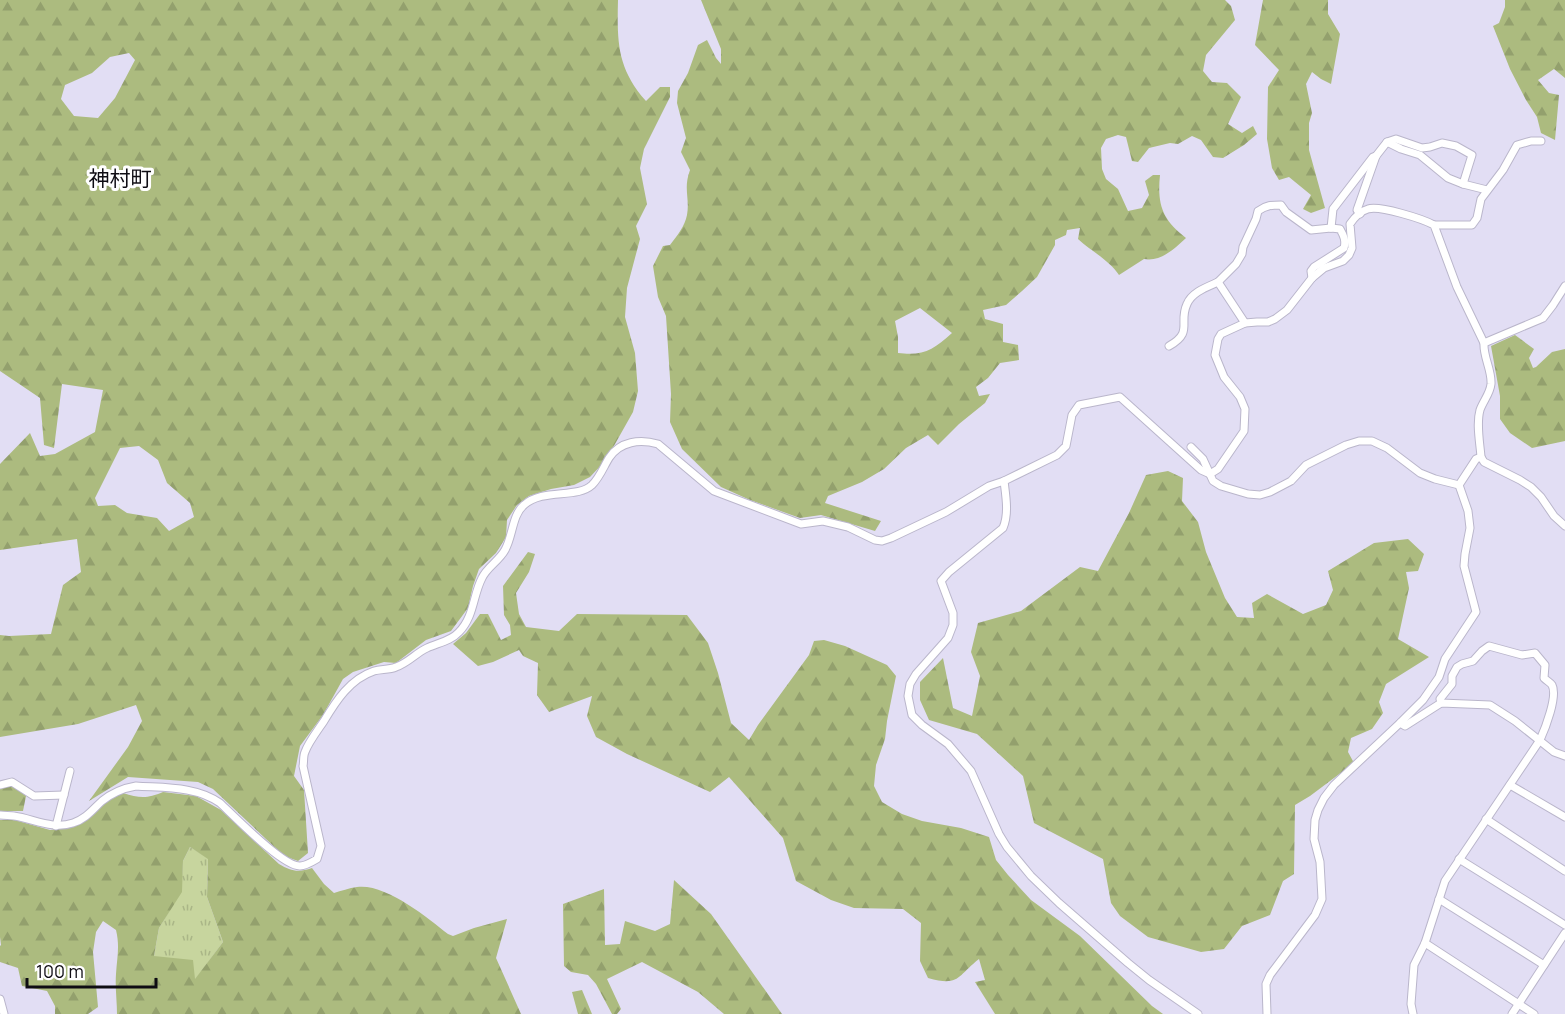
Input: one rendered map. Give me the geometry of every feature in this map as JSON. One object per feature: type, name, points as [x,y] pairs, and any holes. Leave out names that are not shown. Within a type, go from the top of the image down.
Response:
[{"type":"street","points":[[1360,214],[1357,210],[1376,156],[1387,142],[1396,139],[1422,148],[1442,143],[1456,146],[1472,155],[1463,184]]},
{"type":"street","points":[[1210,474],[1218,469],[1239,440],[1244,431],[1245,421],[1245,409],[1240,397],[1224,377],[1215,355],[1221,334],[1245,323],[1268,322],[1287,310],[1312,278],[1324,268],[1343,261],[1349,255],[1352,248],[1350,224],[1354,218],[1367,209],[1376,208],[1425,220],[1434,225],[1472,225],[1477,218],[1481,199],[1503,170],[1517,145],[1541,141]]},
{"type":"street","points":[[1387,142],[1420,155],[1448,178],[1487,190]]},
{"type":"street","points":[[1331,228],[1333,209],[1373,156],[1376,156]]},
{"type":"street","points":[[1169,346],[1177,342],[1184,332],[1186,305],[1193,296],[1218,282],[1236,264],[1258,211],[1263,207],[1281,206],[1311,230],[1341,229],[1346,243],[1344,248],[1314,267],[1311,271],[1312,278]]},
{"type":"street","points":[[1434,225],[1457,287],[1484,343],[1489,364],[1491,382],[1489,393],[1480,411],[1481,457],[1484,462],[1531,488],[1565,526]]},
{"type":"street","points":[[1218,282],[1245,323]]},
{"type":"street","points":[[1484,343],[1543,318],[1565,286]]},
{"type":"street","points":[[0,815],[56,826],[72,824],[83,819],[103,800],[126,787],[195,791],[220,803],[273,852],[291,864],[300,867],[316,859],[321,846],[303,766],[305,752],[334,704],[352,683],[373,671],[395,668],[424,650],[453,638],[471,614],[482,577],[505,552],[517,513],[524,504],[548,494],[581,491],[592,485],[610,456],[618,447],[630,442],[657,444],[714,491],[801,524],[823,521],[848,527],[882,541],[946,512],[989,486],[1057,455],[1066,446],[1072,415],[1079,405],[1120,397],[1201,470],[1210,474]]},
{"type":"street","points":[[1191,447],[1203,459],[1213,481],[1221,486],[1248,494],[1260,495],[1270,492],[1291,481],[1305,465],[1359,441],[1372,441],[1387,448],[1420,473],[1459,484]]},
{"type":"street","points":[[1459,484],[1476,459],[1481,457]]},
{"type":"street","points":[[1004,481],[1007,511],[1003,528],[941,581],[952,613],[953,626],[948,638],[910,684],[908,696],[912,715],[948,744],[971,771],[1006,847],[1031,876],[1128,963],[1198,1014]]},
{"type":"street","points":[[1268,1014],[1266,984],[1270,975],[1315,915],[1322,899],[1320,862],[1314,839],[1318,810],[1334,784],[1400,723],[1431,690],[1440,677],[1445,659],[1476,612],[1464,566],[1464,554],[1470,528],[1468,511],[1459,484]]},
{"type":"street","points":[[1413,1014],[1411,1004],[1414,965],[1425,943],[1444,881],[1540,740],[1554,694],[1552,686],[1544,678],[1545,665],[1535,653],[1522,655],[1490,646],[1473,661],[1457,667],[1452,676],[1452,684],[1440,699],[1441,703]]},
{"type":"street","points":[[1400,723],[1405,726],[1441,703],[1490,705],[1554,752],[1565,756]]},
{"type":"street","points":[[56,826],[70,771]]},
{"type":"street","points":[[0,785],[12,782],[34,796],[64,795]]},
{"type":"street","points":[[1510,785],[1565,817]]},
{"type":"street","points":[[1486,819],[1565,871]]},
{"type":"street","points":[[1460,859],[1565,925]]},
{"type":"street","points":[[1439,899],[1544,965]]},
{"type":"street","points":[[1512,1014],[1565,933]]},
{"type":"street","points":[[1425,943],[1534,1014]]},
{"type":"street","points":[[0,999],[4,1014]]},
{"type":"green space","points":[[0,0],[618,0],[621,54],[624,66],[636,89],[646,101],[660,87],[670,87],[670,97],[644,149],[640,168],[647,204],[636,226],[640,239],[627,288],[625,317],[635,353],[638,391],[633,412],[606,460],[590,477],[574,485],[529,496],[517,505],[507,520],[506,537],[496,553],[479,569],[468,608],[451,631],[426,640],[396,663],[384,662],[353,672],[343,679],[323,715],[300,746],[294,776],[304,790],[308,853],[298,861],[284,856],[213,789],[198,782],[128,777],[89,801],[128,747],[142,721],[136,705],[78,724],[0,737],[0,635],[51,634],[63,585],[81,572],[77,539],[0,550],[0,464],[30,433],[40,456],[55,454],[95,432],[103,390],[62,384],[54,448],[44,445],[40,398],[0,371]],"holes":[[[129,53],[135,60],[115,98],[98,118],[74,116],[61,99],[65,85],[92,73],[110,57]],[[139,446],[158,460],[167,483],[190,503],[194,517],[169,531],[157,518],[127,513],[115,505],[98,506],[95,498],[120,448]]]},
{"type":"green space","points":[[701,0],[1225,0],[1231,6],[1235,20],[1206,55],[1203,71],[1212,82],[1227,83],[1241,97],[1228,124],[1242,133],[1253,126],[1257,134],[1223,158],[1213,157],[1201,140],[1192,136],[1178,144],[1170,143],[1149,148],[1138,162],[1132,161],[1126,137],[1118,135],[1106,139],[1101,148],[1102,169],[1106,179],[1118,189],[1128,211],[1142,208],[1149,195],[1145,181],[1153,175],[1160,175],[1159,195],[1163,211],[1171,225],[1186,238],[1162,257],[1144,259],[1119,275],[1105,260],[1078,239],[1080,228],[1067,230],[1066,235],[1055,240],[1055,245],[1037,277],[1006,305],[983,310],[985,319],[1003,324],[1003,342],[1018,345],[1019,360],[1000,363],[988,378],[976,387],[979,396],[990,394],[985,403],[938,445],[928,435],[906,448],[884,469],[862,482],[828,496],[825,503],[881,521],[875,531],[821,515],[800,518],[721,487],[682,449],[670,422],[671,394],[666,316],[658,297],[653,266],[663,246],[670,245],[678,234],[687,215],[687,183],[690,170],[681,152],[686,138],[677,103],[678,91],[688,73],[698,45],[707,40],[721,64],[721,49]],"holes":[[[920,308],[952,333],[928,350],[915,354],[898,353],[895,321]]]},
{"type":"green space","points":[[1263,0],[1328,0],[1328,14],[1340,34],[1331,84],[1312,72],[1306,84],[1312,113],[1309,123],[1309,150],[1325,208],[1311,213],[1303,209],[1311,195],[1289,177],[1279,180],[1272,168],[1267,139],[1268,87],[1279,70],[1255,45]]},
{"type":"green space","points":[[1505,0],[1565,0],[1565,78],[1554,69],[1538,80],[1549,93],[1559,95],[1555,140],[1541,133],[1537,117],[1510,69],[1493,26],[1499,23]]},
{"type":"green space","points":[[1515,335],[1534,349],[1529,358],[1533,368],[1552,352],[1565,349],[1565,441],[1532,448],[1510,433],[1500,419],[1500,396],[1491,346]]},
{"type":"green space","points":[[1168,471],[1183,478],[1182,501],[1198,522],[1206,552],[1225,598],[1237,617],[1254,618],[1252,603],[1267,594],[1303,614],[1326,605],[1333,590],[1328,571],[1374,543],[1408,539],[1424,554],[1418,571],[1406,572],[1409,588],[1398,639],[1429,657],[1386,684],[1379,702],[1383,713],[1372,729],[1351,738],[1348,752],[1354,763],[1295,805],[1294,874],[1283,881],[1270,915],[1242,926],[1224,949],[1201,952],[1148,937],[1120,916],[1111,903],[1103,859],[1034,823],[1023,776],[977,734],[929,720],[920,700],[920,682],[943,658],[953,708],[972,716],[980,676],[971,652],[978,623],[1021,611],[1080,567],[1098,571],[1146,475]]},
{"type":"green space","points":[[528,552],[535,554],[529,572],[516,593],[519,614],[526,627],[559,631],[577,614],[687,615],[708,643],[731,723],[749,740],[809,655],[814,641],[824,640],[845,646],[887,665],[896,676],[885,739],[876,765],[874,786],[882,802],[902,814],[922,821],[961,828],[989,837],[996,860],[1031,900],[1080,936],[1163,1014],[995,1014],[975,982],[985,980],[979,959],[962,975],[952,980],[928,978],[920,961],[921,923],[903,909],[854,908],[831,900],[796,881],[783,838],[729,777],[710,792],[627,754],[596,737],[587,716],[592,696],[549,712],[537,695],[538,663],[523,656],[519,650],[478,666],[453,644],[466,633],[480,614],[488,614],[501,640],[511,635],[510,625],[504,615],[503,586]]},
{"type":"green space","points":[[12,785],[26,796],[23,811],[0,811],[0,787]]},
{"type":"green space","points":[[163,792],[196,796],[221,810],[279,864],[299,871],[312,868],[334,893],[357,887],[380,890],[405,903],[453,936],[507,919],[496,958],[521,1014],[117,1014],[117,936],[116,930],[103,921],[96,932],[93,952],[98,1007],[88,1014],[55,1014],[55,1006],[47,991],[22,986],[18,968],[0,962],[0,820],[15,820],[50,830],[65,828],[82,822],[110,798],[123,793],[143,797]],"holes":[[[190,847],[208,859],[207,897],[223,942],[195,979],[193,960],[154,956],[159,928],[182,892],[183,861]]]},
{"type":"green space","points":[[190,847],[208,858],[207,897],[223,942],[195,980],[154,956],[159,928],[181,892],[183,861]]},
{"type":"green space","points":[[674,880],[711,914],[782,1014],[724,1014],[698,992],[642,962],[607,979],[621,1009],[617,1014],[612,1014],[596,984],[588,975],[571,972],[564,966],[563,904],[604,889],[605,945],[620,944],[625,921],[655,931],[670,924]]},
{"type":"green space","points":[[582,990],[592,1014],[578,1014],[572,992]]},
{"type":"district","name":"神村町","points":[[120,179]]}]
